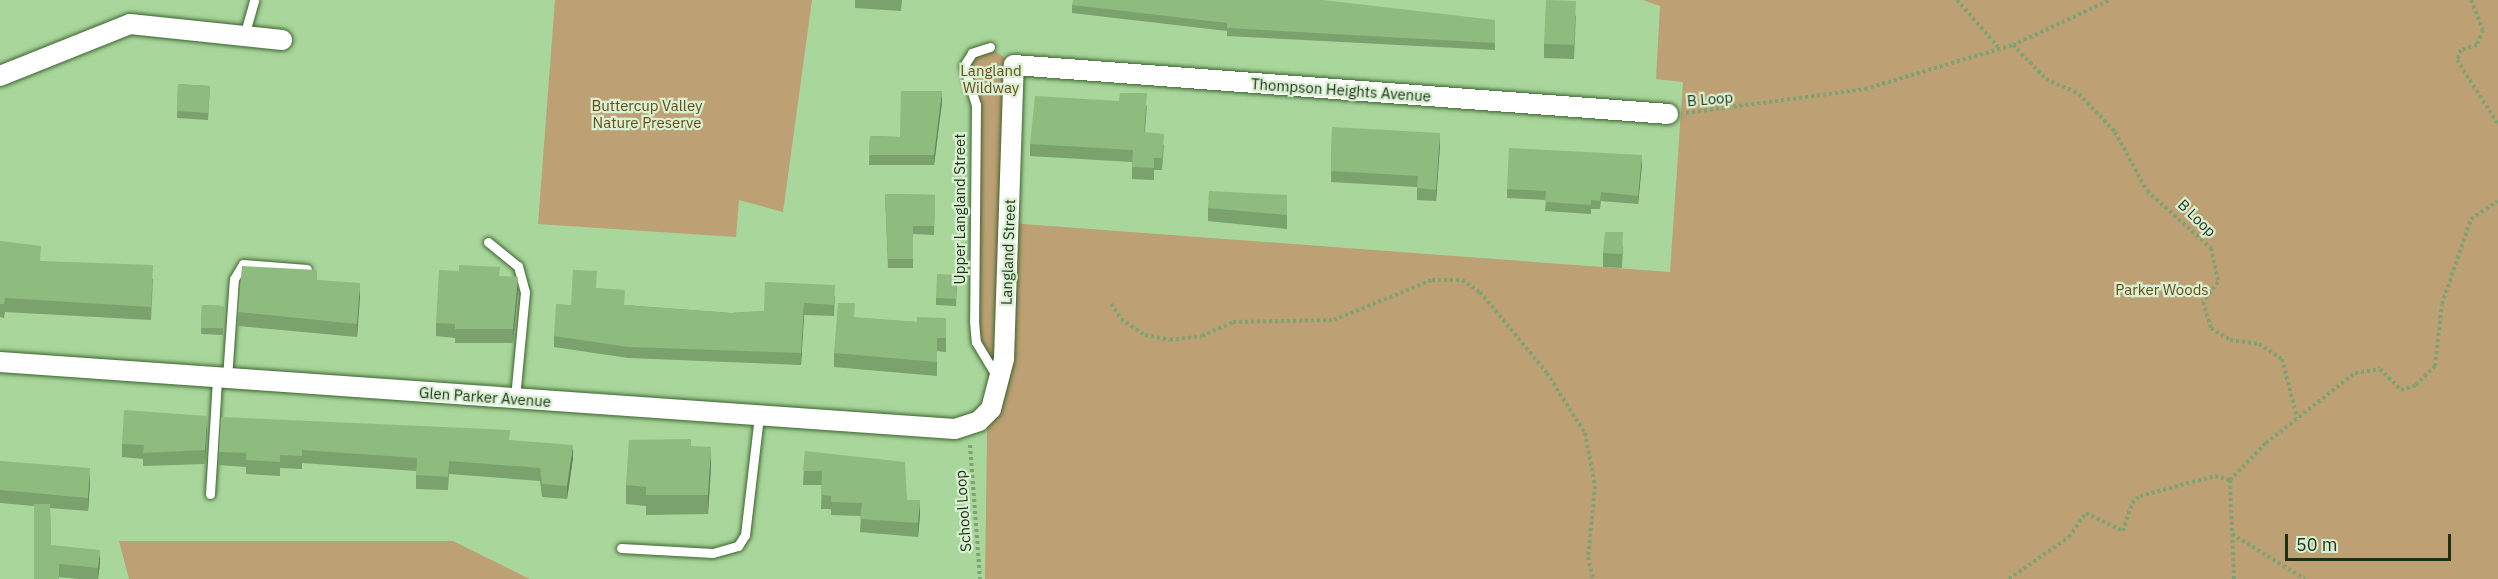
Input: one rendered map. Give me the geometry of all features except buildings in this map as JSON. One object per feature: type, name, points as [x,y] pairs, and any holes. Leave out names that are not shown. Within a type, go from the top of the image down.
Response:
[{"type":"street","points":[[0,76],[130,24],[282,40]]},
{"type":"street","name":"Langland Street","points":[[970,434],[991,409],[1001,382],[1014,65]]},
{"type":"street","name":"Thompson Heights Avenue","points":[[1014,65],[1668,114]]},
{"type":"street","name":"Glen Parker Avenue","points":[[0,362],[759,416],[970,434]]},
{"type":"lane","points":[[244,36],[254,0]]},
{"type":"lane","name":"Upper Langland Street","points":[[990,47],[972,53],[964,66],[976,105],[976,342],[1001,382]]},
{"type":"lane","points":[[488,242],[518,266],[525,292],[514,399]]},
{"type":"lane","points":[[210,494],[234,279],[243,264],[307,270]]},
{"type":"lane","points":[[621,548],[713,553],[738,546],[745,535],[759,416]]},
{"type":"path","points":[[1957,0],[1998,47]]},
{"type":"path","name":"B Loop","points":[[1668,114],[1865,89],[1998,47],[2013,45],[2110,0]]},
{"type":"path","points":[[2471,0],[2483,30],[2476,45],[2461,50],[2457,60],[2498,124]]},
{"type":"path","name":"B Loop","points":[[2013,45],[2046,79],[2079,94],[2115,132],[2147,191],[2211,248],[2218,282],[2203,302],[2211,328],[2230,340],[2259,344],[2282,359],[2297,418]]},
{"type":"path","points":[[2234,579],[2230,480],[2297,418],[2355,373],[2380,369],[2401,390],[2409,390],[2435,366],[2442,304],[2463,239],[2471,219],[2498,201]]},
{"type":"path","points":[[1111,304],[1121,319],[1145,335],[1170,340],[1202,336],[1233,322],[1334,320],[1432,280],[1462,280],[1480,292],[1546,373],[1585,433],[1595,486],[1588,557],[1593,579]]},
{"type":"path","name":"School Loop","points":[[970,434],[980,579]]},
{"type":"path","points":[[2009,579],[2069,537],[2086,513],[2123,531],[2132,502],[2140,496],[2215,476],[2230,480]]},
{"type":"path","points":[[2232,534],[2305,579]]},
{"type":"green space","name":"Buttercup Valley Nature Preserve","points":[[555,0],[812,0],[783,212],[739,200],[736,237],[538,224]]},
{"type":"green space","name":"Parker Woods","points":[[1643,0],[2498,0],[2498,579],[985,579],[988,365],[976,342],[976,105],[966,80],[972,53],[990,47],[1014,65],[1009,223],[1670,272],[1683,82],[1656,79],[1660,6]]},
{"type":"green space","points":[[119,541],[453,541],[530,579],[129,579]]},
{"type":"park label","name":"Langland Wildway","points":[[991,78]]}]
